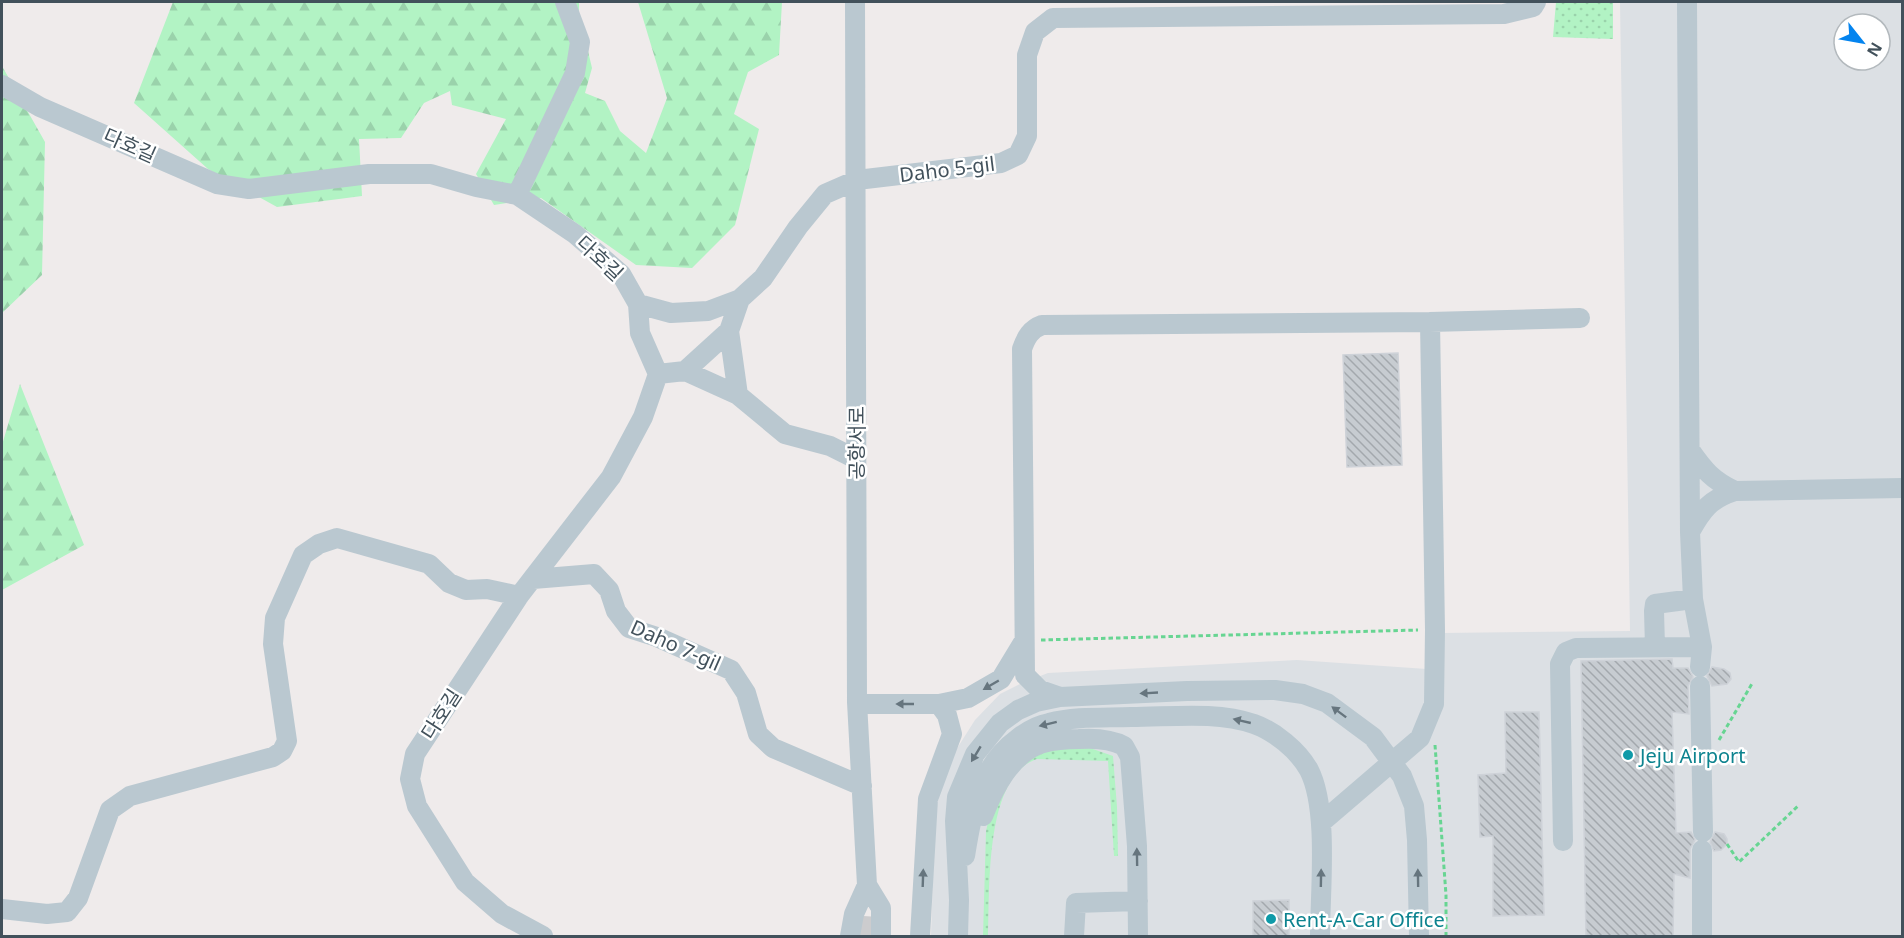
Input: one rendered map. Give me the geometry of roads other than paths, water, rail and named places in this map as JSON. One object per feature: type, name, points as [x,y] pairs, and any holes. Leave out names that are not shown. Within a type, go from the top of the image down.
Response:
[{"type":"street","points":[[517,195],[575,73],[580,42],[565,2]]},
{"type":"street","name":"공항서로","points":[[855,2],[858,704],[867,885]]},
{"type":"street","points":[[1687,2],[1690,532],[1693,599],[1702,647],[1700,677],[1702,936]]},
{"type":"street","name":"Daho 5-gil","points":[[740,299],[763,278],[798,227],[825,194],[857,180],[1000,163],[1018,155],[1027,136],[1027,55],[1035,32],[1053,18],[1504,14],[1534,4]]},
{"type":"street","name":"다호길","points":[[2,85],[40,106],[217,184],[249,189],[369,174],[431,174],[476,187],[517,195],[575,234],[621,274],[638,304],[640,333],[658,374],[643,417],[611,477],[519,596],[415,754],[410,779],[417,806],[465,882],[502,914],[543,936]]},
{"type":"street","points":[[638,304],[671,313],[708,311],[740,299]]},
{"type":"street","points":[[738,394],[729,331],[740,299]]},
{"type":"street","points":[[1060,697],[1040,690],[1025,675],[1022,349],[1025,339],[1035,328],[1042,325],[1430,322],[1580,318]]},
{"type":"street","points":[[1322,822],[1420,738],[1434,704],[1430,322]]},
{"type":"street","points":[[685,372],[729,331]]},
{"type":"street","points":[[658,374],[685,372],[738,394],[785,434],[830,446],[856,459]]},
{"type":"street","points":[[1690,450],[1704,470],[1718,483],[1735,491]]},
{"type":"street","points":[[1690,532],[1701,512],[1719,496],[1735,491],[1902,489]]},
{"type":"street","points":[[2,909],[47,914],[67,912],[78,898],[110,810],[130,796],[273,758],[282,752],[286,741],[273,644],[275,618],[303,555],[319,544],[338,538],[429,564],[449,583],[466,590],[487,589],[519,596]]},
{"type":"street","name":"Daho 7-gil","points":[[532,579],[594,574],[609,590],[616,611],[629,628],[657,637],[731,670],[746,693],[758,734],[773,748],[862,786]]},
{"type":"street","points":[[1655,648],[1655,604],[1693,599]]},
{"type":"street","points":[[858,704],[939,704],[968,698],[1001,679],[1024,641]]},
{"type":"street","points":[[1563,841],[1560,664],[1566,652],[1576,648],[1702,647]]},
{"type":"street","points":[[958,936],[959,900],[955,821],[957,797],[975,754],[991,732],[1018,710],[1036,702],[1060,697],[1187,691],[1275,690],[1303,694],[1327,703],[1373,737],[1402,776],[1414,806],[1419,936]]},
{"type":"street","points":[[920,936],[928,799],[952,734],[947,715],[939,704]]},
{"type":"street","points":[[959,900],[971,819],[982,782],[997,758],[1016,739],[1035,727],[1050,722],[1076,719],[1218,717],[1256,724],[1272,733],[1289,746],[1309,770],[1322,822],[1320,936]]},
{"type":"street","points":[[964,863],[997,784],[1025,753],[1041,743],[1055,741],[1106,740],[1124,746],[1130,757],[1137,846],[1138,936]]},
{"type":"street","points":[[850,936],[854,914],[867,885]]},
{"type":"street","points":[[867,885],[881,908],[881,936]]},
{"type":"street","points":[[1074,936],[1076,903],[1138,901]]},
{"type":"tunnel","points":[[864,936],[867,887]]},
{"type":"place","name":"Jeju Airport","points":[[1628,755]]},
{"type":"place","name":"Rent-A-Car Office","points":[[1271,919]]}]
